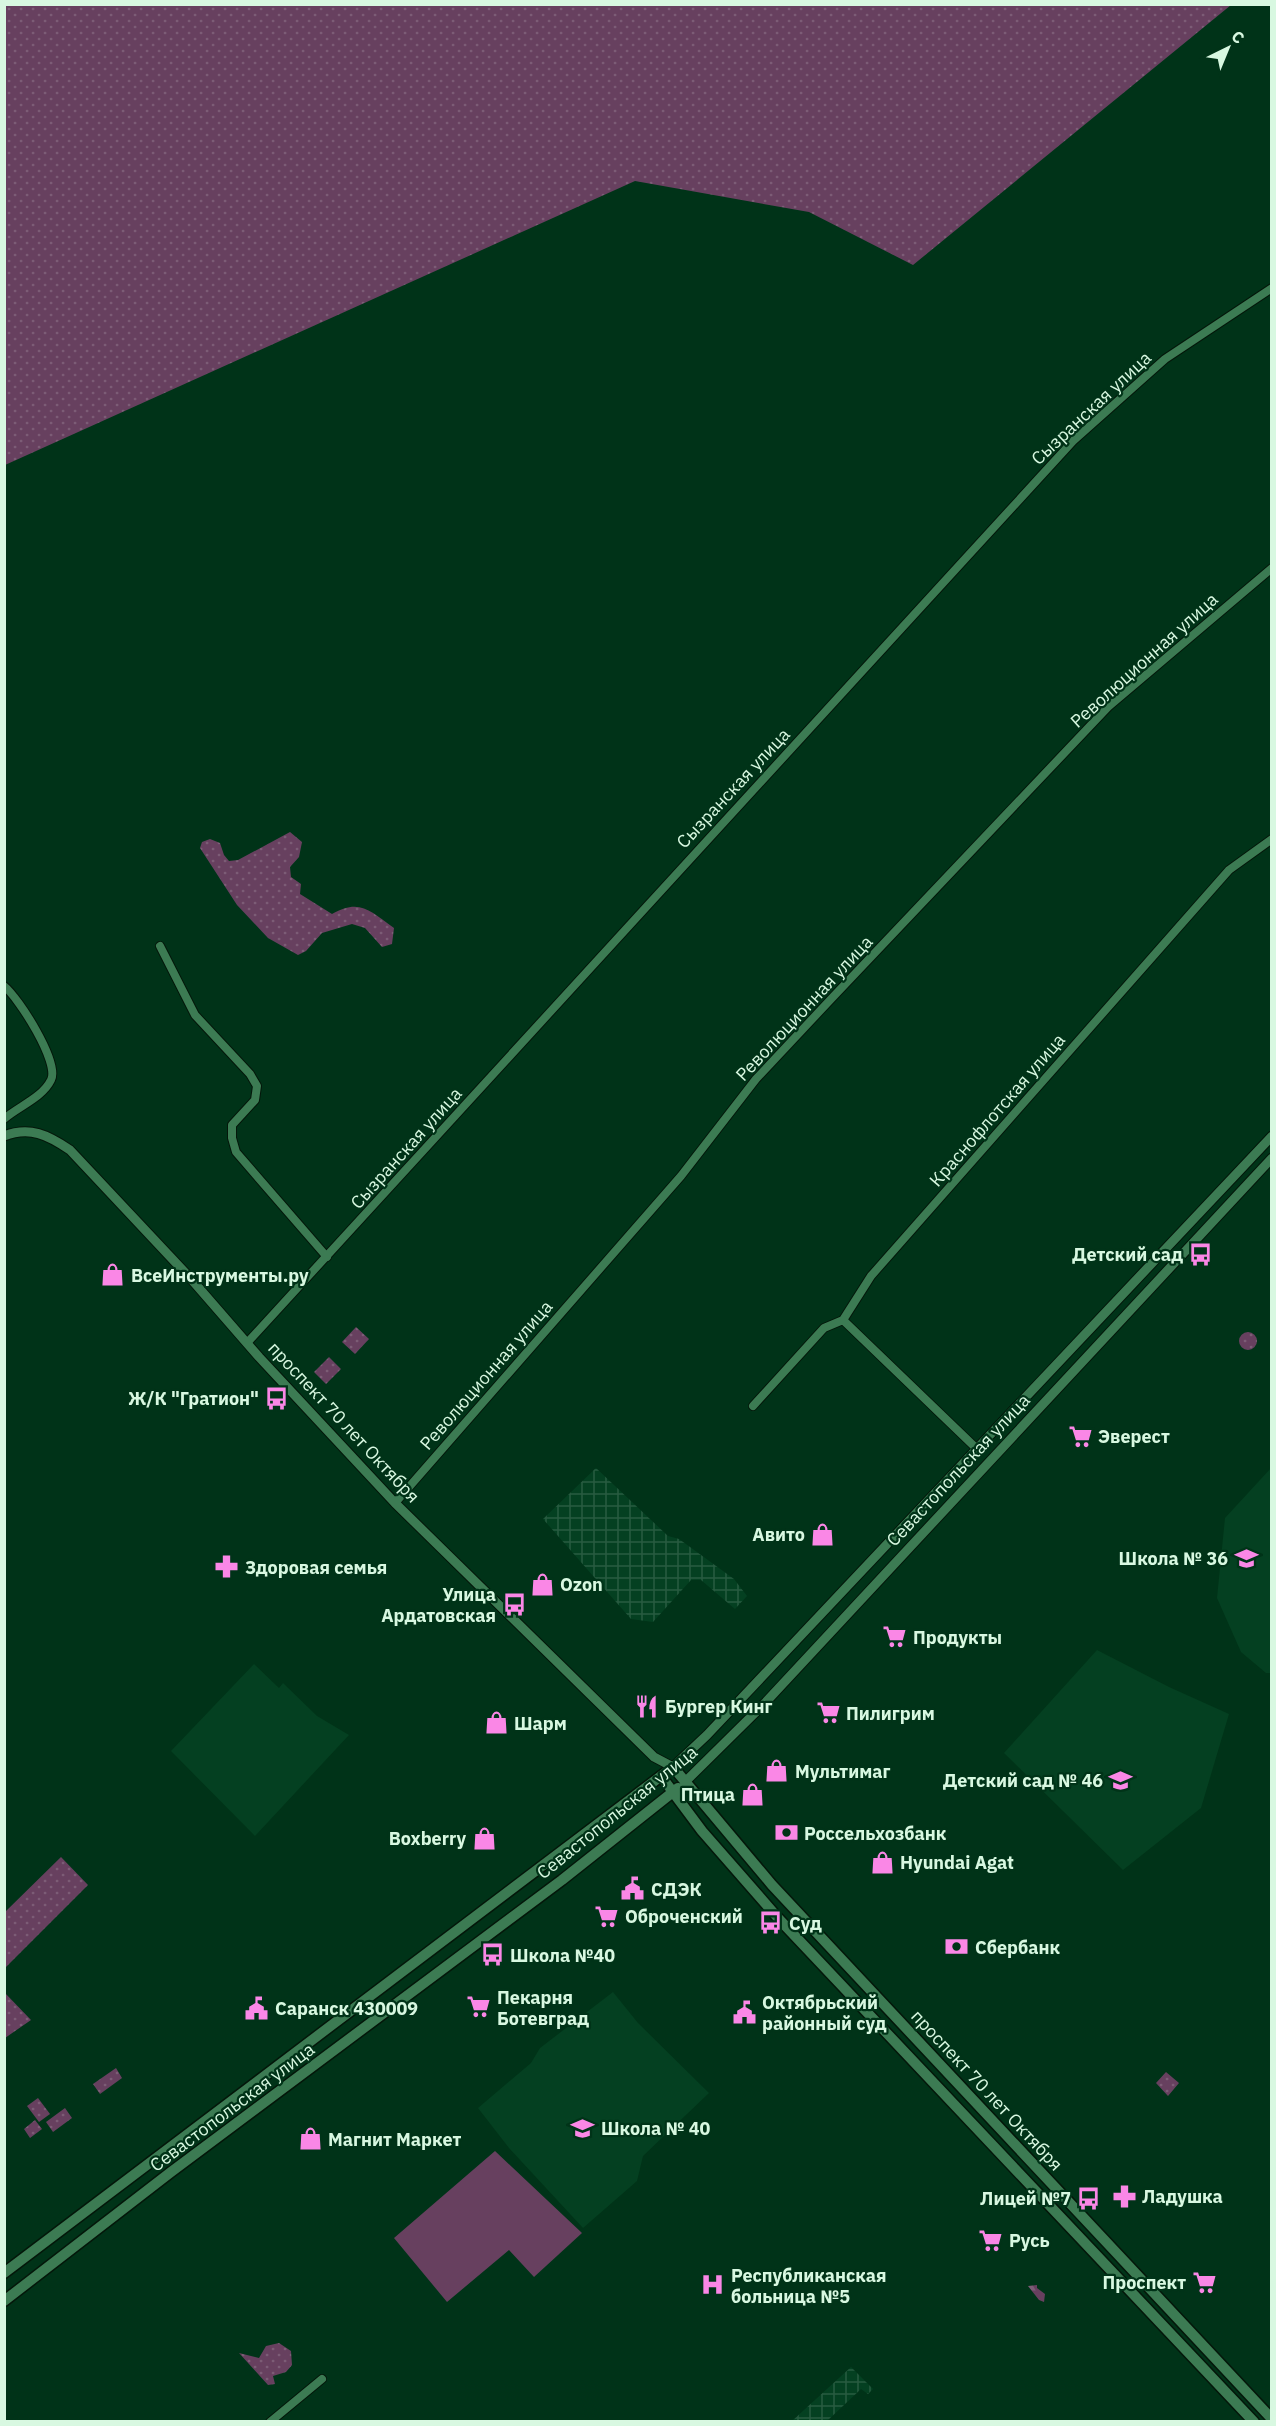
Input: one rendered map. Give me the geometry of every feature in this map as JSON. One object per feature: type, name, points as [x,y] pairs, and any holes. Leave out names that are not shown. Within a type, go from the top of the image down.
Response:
[{"type":"main road","name":"Севастопольская улица","points":[[4,2273],[673,1767]]},
{"type":"main road","name":"проспект 70 лет Октября","points":[[673,1767],[757,1868],[1272,2419]]},
{"type":"main road","name":"проспект 70 лет Октября","points":[[661,1776],[740,1876],[1254,2421]]},
{"type":"main road","name":"Севастопольская улица","points":[[4,2301],[171,2172],[562,1880],[685,1782]]},
{"type":"main road","points":[[843,1984],[852,1969]]},
{"type":"main road","points":[[927,2076],[940,2064]]},
{"type":"main road","points":[[1020,2173],[1031,2162]]},
{"type":"main road","points":[[1144,2305],[1155,2294]]},
{"type":"main road","points":[[1158,2320],[1169,2310]]},
{"type":"main road","points":[[1229,2394],[1239,2385]]},
{"type":"street","name":"Сызранская улица","points":[[248,1344],[675,873],[1072,441],[1165,359],[1272,288]]},
{"type":"street","name":"Революционная улица","points":[[395,1503],[681,1176],[756,1078],[1108,707],[1272,568]]},
{"type":"street","name":"Краснофлотская улица","points":[[753,1406],[824,1328],[843,1320],[871,1276],[1229,870],[1272,839]]},
{"type":"street","points":[[160,946],[195,1015],[250,1074],[257,1086],[255,1100],[232,1125],[232,1138],[236,1152],[327,1257]]},
{"type":"street","points":[[4,986],[14,994],[45,1049],[52,1065],[53,1078],[44,1091],[4,1119]]},
{"type":"street","name":"проспект 70 лет Октября","points":[[4,1136],[15,1132],[31,1131],[50,1136],[70,1150],[395,1503],[654,1757],[673,1767]]},
{"type":"street","name":"Севастопольская улица","points":[[673,1767],[707,1735],[1272,1136]]},
{"type":"street","name":"Севастопольская улица","points":[[685,1782],[765,1703],[1272,1158]]},
{"type":"street","points":[[843,1320],[989,1461]]},
{"type":"street","points":[[833,1602],[846,1614]]},
{"type":"street","points":[[798,1638],[813,1651]]},
{"type":"street","name":"проспект 70 лет Октября","points":[[654,1757],[661,1776]]},
{"type":"street","points":[[270,2421],[321,2379]]},
{"type":"shaded area","points":[[596,1468],[668,1536],[679,1539],[734,1579],[747,1596],[735,1609],[701,1580],[691,1580],[653,1622],[631,1619],[543,1519]]},
{"type":"shaded area","name":"Школа № 36","points":[[1271,1468],[1271,1673],[1266,1673],[1241,1652],[1217,1598],[1225,1518]]},
{"type":"shaded area","name":"Детский сад № 46","points":[[1097,1650],[1169,1687],[1229,1714],[1201,1808],[1123,1870],[1004,1753]]},
{"type":"shaded area","points":[[254,1664],[279,1688],[283,1683],[317,1716],[349,1735],[255,1836],[171,1751]]},
{"type":"shaded area","name":"Школа № 40","points":[[613,1992],[638,2023],[709,2093],[643,2156],[637,2181],[583,2228],[509,2148],[478,2108],[531,2063],[540,2048]]},
{"type":"shaded area","points":[[851,2367],[873,2389],[868,2394],[861,2389],[827,2421],[792,2421]]},
{"type":"green space","points":[[4,5],[1231,5],[913,265],[809,212],[635,181],[5,465]]},
{"type":"green space","points":[[290,832],[302,842],[299,857],[290,867],[291,877],[301,884],[300,894],[332,914],[350,907],[358,907],[371,912],[394,928],[392,944],[382,947],[365,928],[352,924],[322,933],[306,951],[298,955],[268,938],[237,905],[200,848],[202,842],[210,839],[220,843],[229,861],[238,860]]},
{"type":"green space","points":[[356,1327],[369,1339],[355,1354],[342,1342]]},
{"type":"green space","points":[[1248,1332],[1254,1335],[1257,1341],[1254,1347],[1248,1350],[1242,1347],[1239,1341],[1242,1335]]},
{"type":"green space","points":[[329,1357],[341,1369],[326,1384],[314,1372]]},
{"type":"green space","points":[[61,1857],[88,1885],[5,1968],[5,1912]]},
{"type":"green space","points":[[5,1993],[31,2020],[4,2038]]},
{"type":"green space","points":[[116,2068],[122,2078],[100,2094],[93,2084]]},
{"type":"green space","points":[[1166,2072],[1179,2083],[1168,2096],[1156,2083]]},
{"type":"green space","points":[[38,2098],[50,2114],[39,2122],[27,2106]]},
{"type":"green space","points":[[65,2108],[72,2118],[53,2132],[46,2122]]},
{"type":"green space","points":[[35,2120],[42,2129],[30,2138],[24,2129]]},
{"type":"green space","points":[[495,2151],[582,2233],[534,2277],[509,2250],[447,2302],[394,2238]]},
{"type":"green space","points":[[1037,2285],[1037,2288],[1045,2294],[1044,2302],[1039,2300],[1028,2286]]},
{"type":"green space","points":[[279,2343],[291,2351],[292,2365],[286,2372],[273,2376],[275,2384],[268,2385],[239,2353],[259,2358],[266,2346]]},
{"type":"place","name":"Детский сад","points":[[1201,1254]]},
{"type":"place","name":"ВсеИнструменты.ру","points":[[113,1275]]},
{"type":"place","name":"Ж/К \"Гратион\"","points":[[277,1398]]},
{"type":"place","name":"Эверест","points":[[1080,1436]]},
{"type":"place","name":"Авито","points":[[823,1534]]},
{"type":"place","name":"Школа № 36","points":[[1246,1558]]},
{"type":"place","name":"Здоровая семья","points":[[227,1567]]},
{"type":"place","name":"Ozon","points":[[542,1584]]},
{"type":"place","name":"Улица Ардатовская","points":[[514,1604]]},
{"type":"place","name":"Продукты","points":[[895,1637]]},
{"type":"place","name":"Бургер Кинг","points":[[647,1706]]},
{"type":"place","name":"Пилигрим","points":[[828,1713]]},
{"type":"place","name":"Шарм","points":[[496,1723]]},
{"type":"place","name":"Мультимаг","points":[[777,1771]]},
{"type":"place","name":"Детский сад № 46","points":[[1121,1780]]},
{"type":"place","name":"Птица","points":[[753,1794]]},
{"type":"place","name":"Россельхозбанк","points":[[786,1833]]},
{"type":"place","name":"Boxberry","points":[[484,1838]]},
{"type":"place","name":"Hyundai Agat","points":[[882,1862]]},
{"type":"place","name":"СДЭК","points":[[633,1889]]},
{"type":"place","name":"Оброченский","points":[[607,1916]]},
{"type":"place","name":"Суд","points":[[771,1923]]},
{"type":"place","name":"Сбербанк","points":[[957,1947]]},
{"type":"place","name":"Школа №40","points":[[492,1955]]},
{"type":"place","name":"Пекарня Ботевград","points":[[479,2007]]},
{"type":"place","name":"Саранск 430009","points":[[257,2008]]},
{"type":"place","name":"Октябрьский районный суд","points":[[744,2012]]},
{"type":"place","name":"Школа № 40","points":[[583,2128]]},
{"type":"place","name":"Магнит Маркет","points":[[310,2139]]},
{"type":"place","name":"Ладушка","points":[[1124,2196]]},
{"type":"place","name":"Лицей №7","points":[[1089,2198]]},
{"type":"place","name":"Русь","points":[[991,2240]]},
{"type":"place","name":"Проспект","points":[[1204,2282]]},
{"type":"place","name":"Республиканская больница №5","points":[[713,2285]]}]
